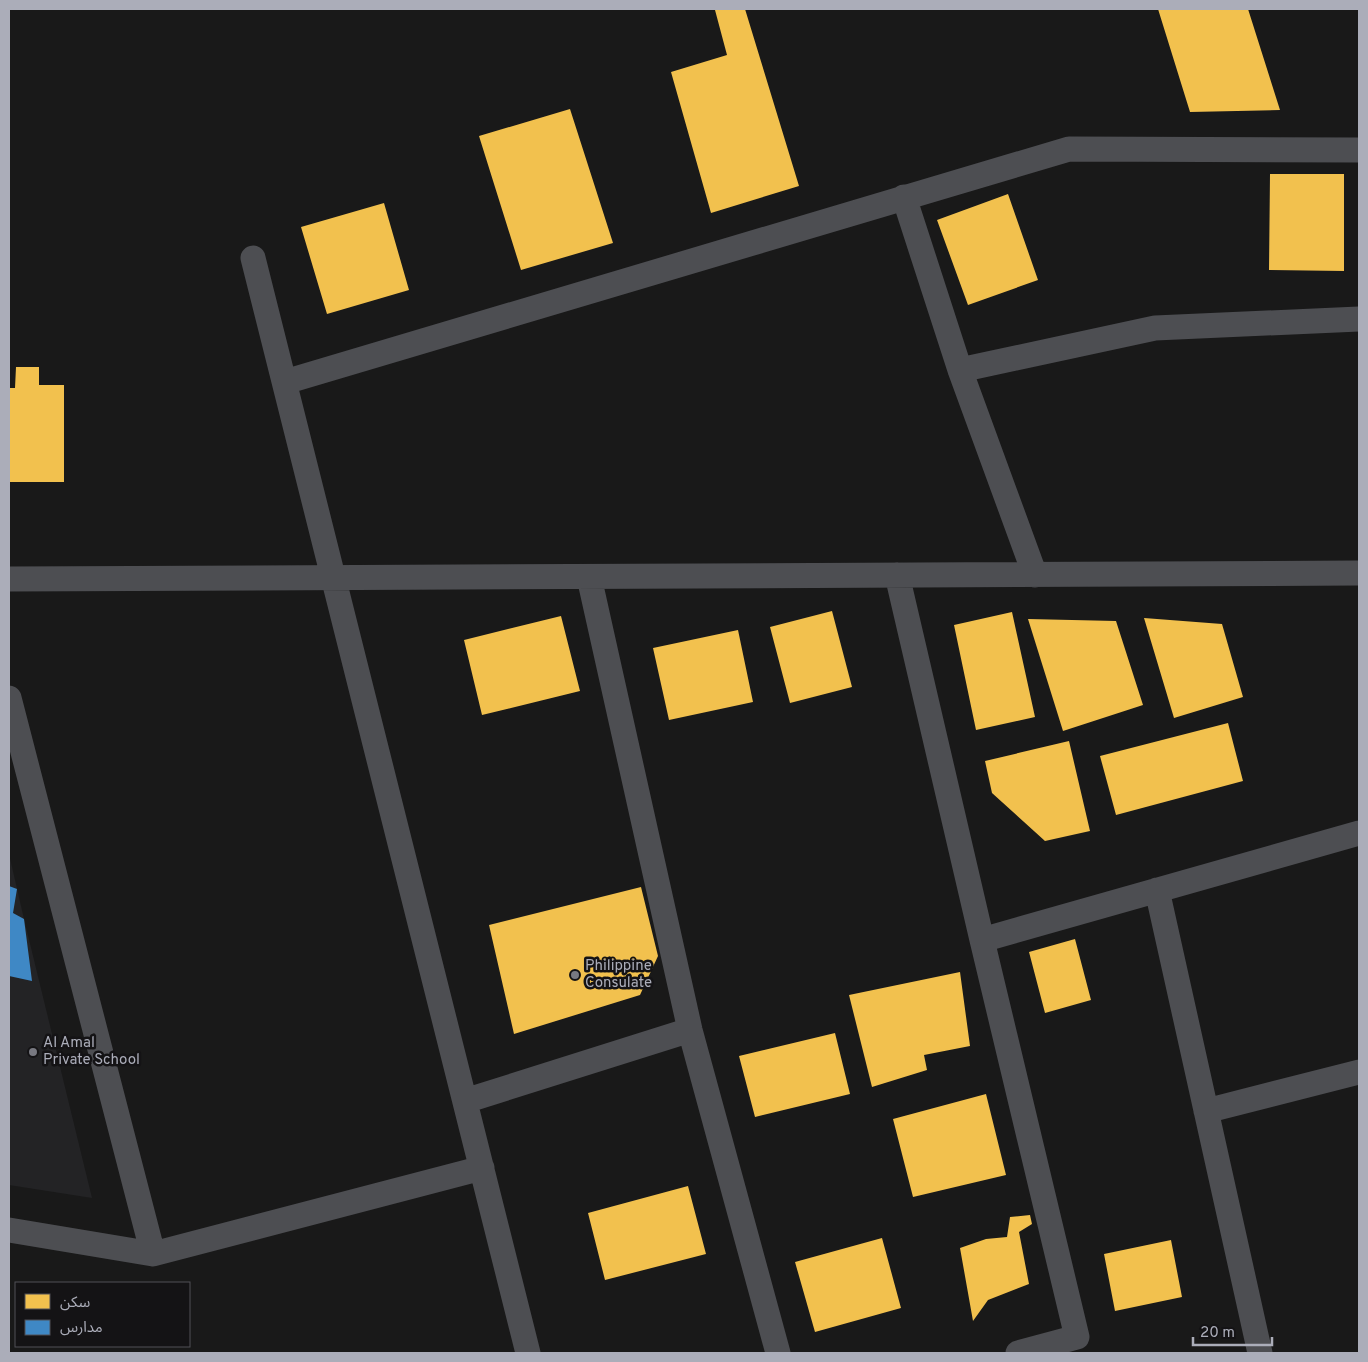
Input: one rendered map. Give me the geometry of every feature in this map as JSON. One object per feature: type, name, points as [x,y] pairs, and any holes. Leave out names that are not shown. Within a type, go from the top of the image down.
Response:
[{"type":"street","points":[[284,382],[1069,149],[1359,150]]},
{"type":"street","points":[[904,197],[960,370],[1035,575]]},
{"type":"street","points":[[253,258],[528,1353]]},
{"type":"street","points":[[960,370],[1155,328],[1359,319]]},
{"type":"street","points":[[9,579],[1359,574]]},
{"type":"street","points":[[897,575],[1077,1337],[1018,1353]]},
{"type":"street","points":[[589,577],[690,1030],[778,1353]]},
{"type":"street","points":[[9,698],[153,1254]]},
{"type":"street","points":[[982,940],[1359,833]]},
{"type":"street","points":[[1157,890],[1260,1353]]},
{"type":"street","points":[[465,1101],[690,1030]]},
{"type":"street","points":[[1206,1111],[1359,1072]]},
{"type":"street","points":[[9,1230],[153,1254],[482,1168]]},
{"type":"shaded area","name":"Al Amal Private School","points":[[9,854],[24,919],[92,1198],[9,1185]]},
{"type":"building: سكن","points":[[745,9],[799,186],[711,213],[671,72],[727,55],[715,10]]},
{"type":"building: سكن","points":[[1158,9],[1248,9],[1280,110],[1190,112]]},
{"type":"building: سكن","points":[[570,109],[613,243],[521,270],[479,136]]},
{"type":"building: سكن","points":[[1270,174],[1344,174],[1344,271],[1269,270]]},
{"type":"building: سكن","points":[[1008,194],[1038,280],[968,305],[937,220]]},
{"type":"building: سكن","points":[[384,203],[409,290],[327,314],[301,227]]},
{"type":"building: سكن","points":[[16,367],[39,367],[39,385],[64,385],[64,482],[9,482],[9,388],[15,388]]},
{"type":"building: سكن","points":[[832,611],[852,687],[790,703],[770,627]]},
{"type":"building: سكن","points":[[1012,612],[1035,717],[976,730],[954,625]]},
{"type":"building: سكن","points":[[561,616],[580,691],[482,715],[464,640]]},
{"type":"building: سكن","points":[[1144,618],[1222,624],[1243,697],[1174,718]]},
{"type":"building: سكن","points":[[1028,619],[1116,621],[1143,705],[1063,731]]},
{"type":"building: سكن","points":[[738,630],[753,702],[669,720],[653,648]]},
{"type":"building: سكن","points":[[1228,723],[1243,781],[1116,815],[1100,756]]},
{"type":"building: سكن","points":[[1069,741],[1090,831],[1045,841],[992,793],[985,761]]},
{"type":"building: سكن","name":"Philippine Consulate","points":[[641,887],[658,956],[640,995],[514,1034],[489,925]]},
{"type":"building: سكن","points":[[1075,939],[1091,1000],[1045,1013],[1029,952]]},
{"type":"building: سكن","points":[[960,972],[970,1046],[924,1055],[927,1070],[872,1087],[849,995]]},
{"type":"building: سكن","points":[[835,1033],[850,1094],[755,1117],[739,1056]]},
{"type":"building: سكن","points":[[986,1094],[1006,1175],[913,1197],[893,1119]]},
{"type":"building: سكن","points":[[688,1186],[706,1254],[605,1280],[588,1213]]},
{"type":"building: سكن","points":[[1030,1215],[1032,1224],[1019,1232],[1029,1284],[988,1300],[973,1321],[960,1248],[986,1239],[1007,1237],[1010,1217]]},
{"type":"building: سكن","points":[[882,1238],[901,1308],[815,1332],[795,1262]]},
{"type":"building: سكن","points":[[1171,1240],[1182,1297],[1115,1311],[1104,1254]]},
{"type":"building: مدارس","points":[[9,886],[17,889],[13,913],[24,919],[32,981],[9,976]]},
{"type":"place","name":"Philippine Consulate","points":[[575,975]]},
{"type":"place","name":"Al Amal Private School","points":[[33,1052]]}]
